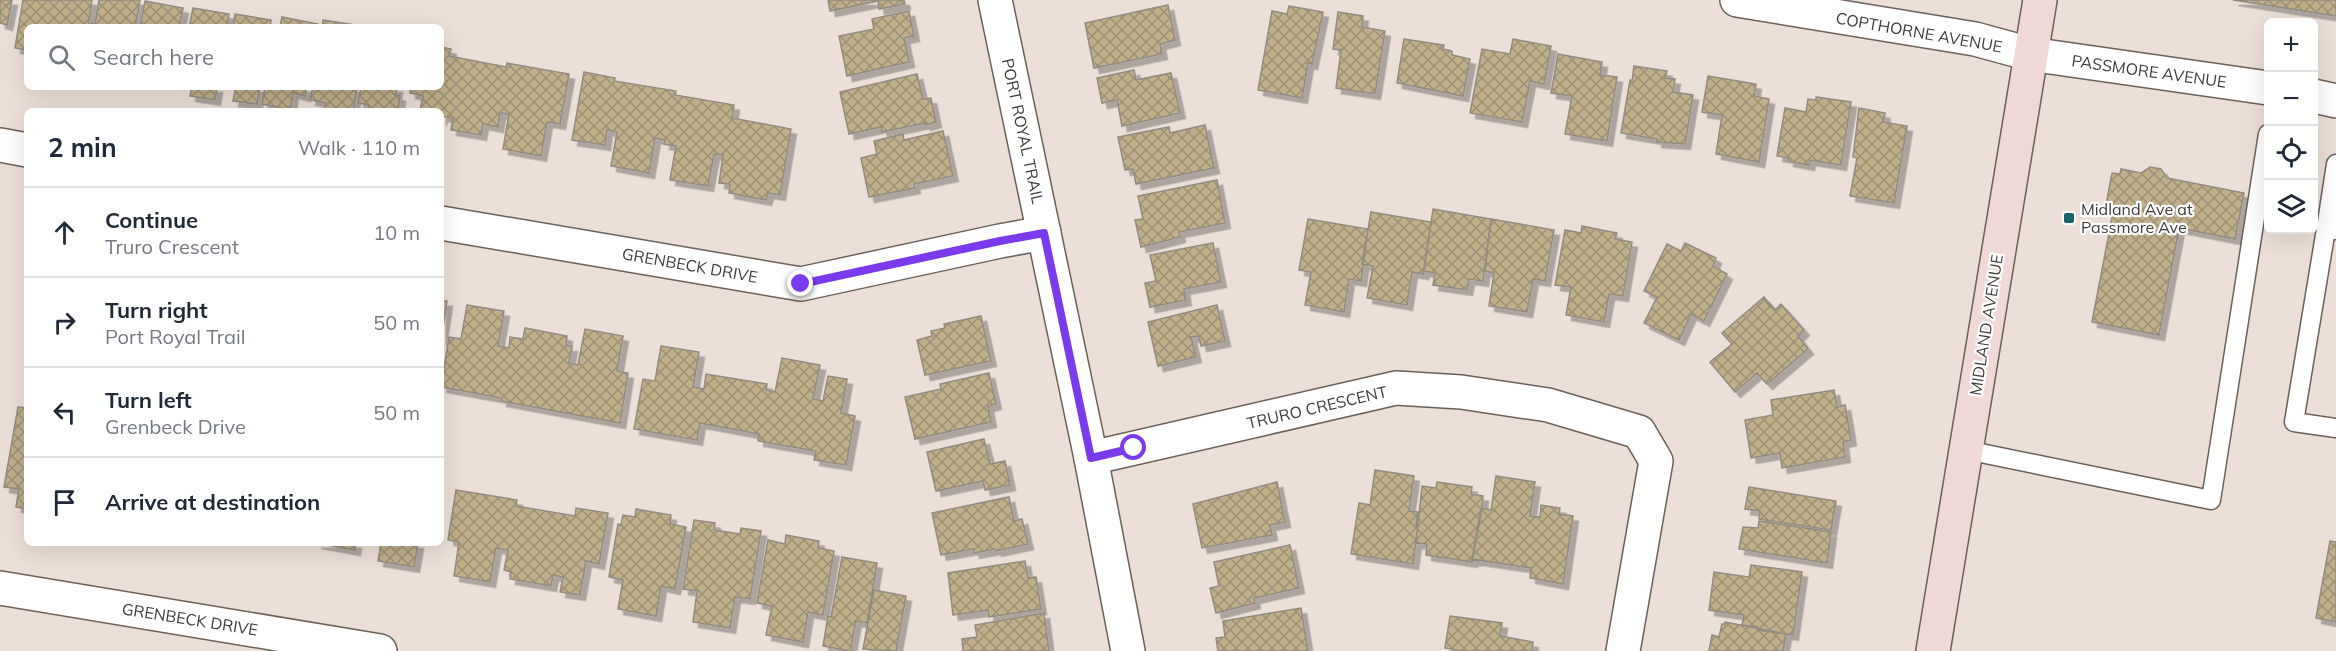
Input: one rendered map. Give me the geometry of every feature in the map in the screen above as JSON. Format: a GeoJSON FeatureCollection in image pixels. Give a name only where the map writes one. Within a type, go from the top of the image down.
{"type":"FeatureCollection","features":[{"type":"Feature","properties":{"kind":"main road","name":"MIDLAND AVENUE"},"geometry":{"type":"LineString","coordinates":[[1933,651],[2040,0]]}},
{"type":"Feature","properties":{"kind":"street","name":"PORT ROYAL TRAIL"},"geometry":{"type":"LineString","coordinates":[[995,0],[1091,458],[1128,651]]}},
{"type":"Feature","properties":{"kind":"street","name":"COPTHORNE AVENUE"},"geometry":{"type":"LineString","coordinates":[[1737,0],[1975,39],[2030,54]]}},
{"type":"Feature","properties":{"kind":"street","name":"PASSMORE AVENUE"},"geometry":{"type":"LineString","coordinates":[[2030,54],[2264,87]]}},
{"type":"Feature","properties":{"kind":"street"},"geometry":{"type":"LineString","coordinates":[[2318,97],[2336,100]]}},
{"type":"Feature","properties":{"kind":"street"},"geometry":{"type":"LineString","coordinates":[[0,145],[24,149]]}},
{"type":"Feature","properties":{"kind":"street","name":"GRENBECK DRIVE"},"geometry":{"type":"LineString","coordinates":[[444,224],[801,284],[1044,233]]}},
{"type":"Feature","properties":{"kind":"street","name":"TRURO CRESCENT"},"geometry":{"type":"LineString","coordinates":[[1091,458],[1396,388],[1461,392],[1548,405],[1639,432],[1656,461],[1623,651]]}},
{"type":"Feature","properties":{"kind":"street","name":"GRENBECK DRIVE"},"geometry":{"type":"LineString","coordinates":[[0,588],[380,651]]}},
{"type":"Feature","properties":{"kind":"lane"},"geometry":{"type":"LineString","coordinates":[[1966,450],[2211,500],[2264,160]]}},
{"type":"Feature","properties":{"kind":"lane"},"geometry":{"type":"LineString","coordinates":[[2336,164],[2331,229],[2294,422],[2336,428]]}},
{"type":"Feature","properties":{"kind":"building"},"geometry":{"type":"Polygon","coordinates":[[[0,0],[12,0],[7,25],[0,23],[0,0]]]}},
{"type":"Feature","properties":{"kind":"building"},"geometry":{"type":"Polygon","coordinates":[[[23,0],[92,0],[88,24],[24,24],[24,50],[15,48],[23,0]]]}},
{"type":"Feature","properties":{"kind":"building"},"geometry":{"type":"Polygon","coordinates":[[[99,0],[140,0],[136,24],[95,24],[99,0]]]}},
{"type":"Feature","properties":{"kind":"building"},"geometry":{"type":"Polygon","coordinates":[[[828,0],[904,0],[905,4],[879,9],[878,1],[830,11],[828,0]]]}},
{"type":"Feature","properties":{"kind":"building"},"geometry":{"type":"Polygon","coordinates":[[[2233,0],[2336,0],[2336,16],[2233,0]]]}},
{"type":"Feature","properties":{"kind":"building"},"geometry":{"type":"Polygon","coordinates":[[[145,1],[183,8],[180,24],[141,24],[145,1]]]}},
{"type":"Feature","properties":{"kind":"building"},"geometry":{"type":"Polygon","coordinates":[[[1168,5],[1175,40],[1160,44],[1162,54],[1094,68],[1085,23],[1168,5]]]}},
{"type":"Feature","properties":{"kind":"building"},"geometry":{"type":"Polygon","coordinates":[[[1289,6],[1323,12],[1312,64],[1308,63],[1302,98],[1258,90],[1272,11],[1287,14],[1289,6]]]}},
{"type":"Feature","properties":{"kind":"building"},"geometry":{"type":"Polygon","coordinates":[[[193,8],[229,14],[227,24],[190,24],[193,8]]]}},
{"type":"Feature","properties":{"kind":"building"},"geometry":{"type":"Polygon","coordinates":[[[909,11],[914,36],[904,38],[909,62],[847,76],[839,36],[874,29],[872,19],[909,11]]]}},
{"type":"Feature","properties":{"kind":"building"},"geometry":{"type":"Polygon","coordinates":[[[1338,12],[1363,16],[1362,27],[1385,31],[1375,94],[1336,88],[1341,50],[1333,49],[1338,12]]]}},
{"type":"Feature","properties":{"kind":"building"},"geometry":{"type":"Polygon","coordinates":[[[235,14],[271,20],[270,24],[233,24],[235,14]]]}},
{"type":"Feature","properties":{"kind":"building"},"geometry":{"type":"Polygon","coordinates":[[[282,17],[318,24],[281,24],[282,17]]]}},
{"type":"Feature","properties":{"kind":"building"},"geometry":{"type":"Polygon","coordinates":[[[323,20],[348,24],[322,24],[323,20]]]}},
{"type":"Feature","properties":{"kind":"building"},"geometry":{"type":"Polygon","coordinates":[[[1404,39],[1444,45],[1443,49],[1452,51],[1452,55],[1470,59],[1463,96],[1397,83],[1404,39]]]}},
{"type":"Feature","properties":{"kind":"building"},"geometry":{"type":"Polygon","coordinates":[[[1513,39],[1551,46],[1544,84],[1530,81],[1522,122],[1470,113],[1482,49],[1510,54],[1513,39]]]}},
{"type":"Feature","properties":{"kind":"building"},"geometry":{"type":"Polygon","coordinates":[[[444,48],[451,49],[449,56],[506,67],[507,63],[569,74],[560,124],[547,122],[541,156],[503,149],[509,114],[500,113],[498,127],[483,124],[481,135],[451,130],[453,118],[444,116],[444,108],[421,108],[423,96],[410,93],[410,90],[444,90],[444,48]]]}},
{"type":"Feature","properties":{"kind":"building"},"geometry":{"type":"Polygon","coordinates":[[[1558,54],[1602,62],[1600,75],[1617,77],[1607,141],[1565,134],[1572,96],[1551,93],[1558,54]]]}},
{"type":"Feature","properties":{"kind":"building"},"geometry":{"type":"Polygon","coordinates":[[[1634,66],[1667,71],[1665,78],[1675,79],[1673,92],[1693,95],[1685,144],[1656,142],[1657,139],[1621,133],[1634,66]]]}},
{"type":"Feature","properties":{"kind":"building"},"geometry":{"type":"Polygon","coordinates":[[[1134,70],[1136,80],[1171,73],[1180,113],[1122,126],[1117,100],[1102,103],[1097,78],[1134,70]]]}},
{"type":"Feature","properties":{"kind":"building"},"geometry":{"type":"Polygon","coordinates":[[[584,72],[615,78],[614,81],[676,91],[675,95],[734,105],[732,118],[791,129],[780,195],[768,193],[766,200],[729,193],[730,184],[719,183],[723,155],[714,154],[708,186],[670,180],[676,146],[664,144],[665,140],[655,138],[649,173],[611,166],[617,132],[607,130],[605,145],[572,140],[584,72]]]}},
{"type":"Feature","properties":{"kind":"building"},"geometry":{"type":"Polygon","coordinates":[[[917,74],[923,99],[931,98],[936,122],[882,132],[881,127],[849,134],[840,92],[917,74]]]}},
{"type":"Feature","properties":{"kind":"building"},"geometry":{"type":"Polygon","coordinates":[[[1708,76],[1756,84],[1754,96],[1769,99],[1759,162],[1716,154],[1722,115],[1702,112],[1708,76]]]}},
{"type":"Feature","properties":{"kind":"building"},"geometry":{"type":"Polygon","coordinates":[[[191,90],[217,90],[215,100],[190,96],[191,90]]]}},
{"type":"Feature","properties":{"kind":"building"},"geometry":{"type":"Polygon","coordinates":[[[235,90],[259,90],[257,104],[233,101],[235,90]]]}},
{"type":"Feature","properties":{"kind":"building"},"geometry":{"type":"Polygon","coordinates":[[[264,90],[306,90],[305,96],[293,93],[290,108],[262,104],[264,90]]]}},
{"type":"Feature","properties":{"kind":"building"},"geometry":{"type":"Polygon","coordinates":[[[312,90],[356,90],[354,108],[325,108],[326,103],[310,100],[312,90]]]}},
{"type":"Feature","properties":{"kind":"building"},"geometry":{"type":"Polygon","coordinates":[[[360,90],[397,90],[396,95],[400,96],[398,108],[368,108],[369,105],[358,103],[360,90]]]}},
{"type":"Feature","properties":{"kind":"building"},"geometry":{"type":"Polygon","coordinates":[[[1816,97],[1851,102],[1841,165],[1810,160],[1809,165],[1788,161],[1789,158],[1777,156],[1785,108],[1806,112],[1808,99],[1816,100],[1816,97]]]}},
{"type":"Feature","properties":{"kind":"building"},"geometry":{"type":"Polygon","coordinates":[[[1859,108],[1885,113],[1883,122],[1907,126],[1894,203],[1850,196],[1857,158],[1853,157],[1859,108]]]}},
{"type":"Feature","properties":{"kind":"building"},"geometry":{"type":"Polygon","coordinates":[[[1205,125],[1214,168],[1136,184],[1133,169],[1125,170],[1118,137],[1169,127],[1170,133],[1205,125]]]}},
{"type":"Feature","properties":{"kind":"building"},"geometry":{"type":"Polygon","coordinates":[[[943,131],[953,176],[914,184],[915,188],[869,197],[861,158],[877,154],[874,141],[903,134],[904,140],[943,131]]]}},
{"type":"Feature","properties":{"kind":"building"},"geometry":{"type":"Polygon","coordinates":[[[2150,167],[2161,169],[2167,178],[2244,193],[2235,239],[2179,228],[2159,335],[2092,322],[2114,207],[2106,205],[2112,173],[2120,174],[2121,169],[2141,173],[2150,167]]]}},
{"type":"Feature","properties":{"kind":"building"},"geometry":{"type":"Polygon","coordinates":[[[1217,180],[1225,223],[1179,232],[1180,237],[1141,247],[1135,220],[1143,219],[1138,196],[1217,180]]]}},
{"type":"Feature","properties":{"kind":"building"},"geometry":{"type":"Polygon","coordinates":[[[1433,209],[1491,219],[1483,281],[1469,279],[1467,290],[1433,285],[1435,273],[1424,271],[1433,209]]]}},
{"type":"Feature","properties":{"kind":"building"},"geometry":{"type":"Polygon","coordinates":[[[1371,212],[1431,222],[1423,274],[1412,272],[1407,305],[1367,298],[1373,266],[1362,264],[1371,212]]]}},
{"type":"Feature","properties":{"kind":"building"},"geometry":{"type":"Polygon","coordinates":[[[1308,219],[1368,229],[1361,281],[1349,279],[1344,312],[1305,305],[1311,272],[1299,270],[1308,219]]]}},
{"type":"Feature","properties":{"kind":"building"},"geometry":{"type":"Polygon","coordinates":[[[1491,219],[1554,230],[1545,281],[1533,279],[1527,312],[1489,306],[1494,273],[1485,271],[1491,219]]]}},
{"type":"Feature","properties":{"kind":"building"},"geometry":{"type":"Polygon","coordinates":[[[1582,226],[1617,233],[1615,239],[1632,242],[1623,296],[1609,294],[1604,322],[1566,315],[1571,287],[1555,285],[1565,230],[1581,233],[1582,226]]]}},
{"type":"Feature","properties":{"kind":"building"},"geometry":{"type":"Polygon","coordinates":[[[1213,243],[1221,282],[1184,289],[1186,300],[1150,307],[1145,283],[1156,281],[1150,255],[1213,243]]]}},
{"type":"Feature","properties":{"kind":"building"},"geometry":{"type":"Polygon","coordinates":[[[1685,243],[1716,258],[1713,266],[1727,274],[1704,321],[1691,314],[1679,340],[1644,323],[1657,297],[1644,291],[1667,244],[1681,251],[1685,243]]]}},
{"type":"Feature","properties":{"kind":"building"},"geometry":{"type":"Polygon","coordinates":[[[1764,297],[1775,310],[1781,304],[1804,330],[1798,336],[1808,349],[1767,384],[1757,373],[1735,392],[1710,362],[1732,344],[1722,333],[1764,297]]]}},
{"type":"Feature","properties":{"kind":"building"},"geometry":{"type":"Polygon","coordinates":[[[444,301],[447,301],[444,321],[444,301]]]}},
{"type":"Feature","properties":{"kind":"building"},"geometry":{"type":"Polygon","coordinates":[[[467,305],[504,311],[498,346],[509,348],[510,337],[523,339],[525,328],[567,336],[566,346],[572,346],[569,363],[578,365],[585,329],[623,336],[617,371],[628,373],[620,423],[501,401],[502,398],[444,388],[444,368],[449,337],[461,339],[467,305]]]}},
{"type":"Feature","properties":{"kind":"building"},"geometry":{"type":"Polygon","coordinates":[[[1217,305],[1225,341],[1201,346],[1199,336],[1191,337],[1196,357],[1158,366],[1148,322],[1217,305]]]}},
{"type":"Feature","properties":{"kind":"building"},"geometry":{"type":"Polygon","coordinates":[[[981,316],[991,361],[925,375],[917,340],[932,336],[931,331],[945,328],[944,324],[981,316]]]}},
{"type":"Feature","properties":{"kind":"building"},"geometry":{"type":"Polygon","coordinates":[[[661,346],[699,352],[693,387],[704,389],[706,374],[767,384],[766,390],[775,392],[782,358],[820,365],[813,399],[823,401],[828,376],[847,379],[841,413],[855,416],[846,465],[814,460],[816,451],[758,441],[759,434],[700,423],[697,440],[634,429],[643,379],[655,381],[661,346]]]}},
{"type":"Feature","properties":{"kind":"building"},"geometry":{"type":"Polygon","coordinates":[[[989,373],[996,404],[988,406],[991,422],[915,439],[905,397],[941,389],[940,384],[989,373]]]}},
{"type":"Feature","properties":{"kind":"building"},"geometry":{"type":"Polygon","coordinates":[[[1834,390],[1837,407],[1845,405],[1851,440],[1843,442],[1845,457],[1782,468],[1780,453],[1751,458],[1745,420],[1773,415],[1771,400],[1834,390]]]}},
{"type":"Feature","properties":{"kind":"building"},"geometry":{"type":"Polygon","coordinates":[[[18,407],[24,408],[24,508],[16,507],[19,489],[4,487],[18,407]]]}},
{"type":"Feature","properties":{"kind":"building"},"geometry":{"type":"Polygon","coordinates":[[[984,439],[990,464],[1005,461],[1010,485],[985,490],[983,481],[936,491],[927,452],[984,439]]]}},
{"type":"Feature","properties":{"kind":"building"},"geometry":{"type":"Polygon","coordinates":[[[1375,470],[1414,476],[1409,511],[1418,512],[1413,564],[1351,554],[1359,503],[1370,505],[1375,470]]]}},
{"type":"Feature","properties":{"kind":"building"},"geometry":{"type":"Polygon","coordinates":[[[1496,476],[1535,482],[1530,516],[1540,517],[1541,505],[1560,508],[1559,514],[1573,516],[1563,584],[1530,578],[1531,568],[1472,559],[1481,508],[1491,510],[1496,476]]]}},
{"type":"Feature","properties":{"kind":"building"},"geometry":{"type":"Polygon","coordinates":[[[1277,482],[1285,522],[1270,525],[1272,535],[1202,548],[1193,504],[1277,482]]]}},
{"type":"Feature","properties":{"kind":"building"},"geometry":{"type":"Polygon","coordinates":[[[1437,482],[1472,487],[1471,494],[1483,496],[1472,562],[1426,555],[1427,544],[1416,543],[1422,486],[1436,488],[1437,482]]]}},
{"type":"Feature","properties":{"kind":"building"},"geometry":{"type":"Polygon","coordinates":[[[1749,487],[1836,501],[1831,530],[1759,519],[1760,511],[1745,509],[1749,487]]]}},
{"type":"Feature","properties":{"kind":"building"},"geometry":{"type":"Polygon","coordinates":[[[456,490],[517,500],[516,506],[575,516],[576,508],[608,513],[599,564],[586,561],[580,595],[560,592],[563,577],[553,575],[551,586],[510,579],[511,572],[504,570],[508,550],[496,548],[490,582],[454,576],[459,542],[448,540],[456,490]]]}},
{"type":"Feature","properties":{"kind":"building"},"geometry":{"type":"Polygon","coordinates":[[[1009,497],[1014,521],[1022,519],[1028,544],[996,551],[995,549],[974,553],[973,549],[941,555],[932,513],[1009,497]]]}},
{"type":"Feature","properties":{"kind":"building"},"geometry":{"type":"Polygon","coordinates":[[[636,509],[671,515],[670,524],[686,527],[675,589],[661,586],[656,616],[618,609],[623,580],[609,577],[618,524],[621,525],[623,515],[635,517],[636,509]]]}},
{"type":"Feature","properties":{"kind":"building"},"geometry":{"type":"Polygon","coordinates":[[[694,520],[715,523],[714,530],[740,534],[741,528],[761,531],[750,599],[735,597],[730,628],[693,622],[697,591],[683,589],[694,520]]]}},
{"type":"Feature","properties":{"kind":"building"},"geometry":{"type":"Polygon","coordinates":[[[1759,521],[1831,532],[1827,563],[1739,549],[1743,527],[1758,528],[1759,521]]]}},
{"type":"Feature","properties":{"kind":"building"},"geometry":{"type":"Polygon","coordinates":[[[786,535],[819,541],[818,548],[834,551],[823,615],[808,612],[803,642],[766,635],[772,606],[757,603],[768,540],[785,544],[786,535]]]}},
{"type":"Feature","properties":{"kind":"building"},"geometry":{"type":"Polygon","coordinates":[[[2330,541],[2336,542],[2336,622],[2316,618],[2330,541]]]}},
{"type":"Feature","properties":{"kind":"building"},"geometry":{"type":"Polygon","coordinates":[[[1290,545],[1299,588],[1254,598],[1255,603],[1216,613],[1210,588],[1219,586],[1214,562],[1290,545]]]}},
{"type":"Feature","properties":{"kind":"building"},"geometry":{"type":"Polygon","coordinates":[[[333,546],[356,546],[355,550],[333,546]]]}},
{"type":"Feature","properties":{"kind":"building"},"geometry":{"type":"Polygon","coordinates":[[[380,546],[418,546],[414,567],[378,561],[380,546]]]}},
{"type":"Feature","properties":{"kind":"building"},"geometry":{"type":"Polygon","coordinates":[[[842,557],[877,563],[867,623],[856,621],[850,651],[823,646],[842,557]]]}},
{"type":"Feature","properties":{"kind":"building"},"geometry":{"type":"Polygon","coordinates":[[[1025,561],[1028,578],[1036,577],[1041,609],[989,617],[988,610],[953,615],[948,573],[1025,561]]]}},
{"type":"Feature","properties":{"kind":"building"},"geometry":{"type":"Polygon","coordinates":[[[1751,565],[1802,572],[1793,635],[1758,630],[1758,627],[1742,625],[1744,615],[1709,610],[1714,572],[1749,577],[1751,565]]]}},
{"type":"Feature","properties":{"kind":"building"},"geometry":{"type":"Polygon","coordinates":[[[874,590],[906,596],[896,651],[863,649],[874,590]]]}},
{"type":"Feature","properties":{"kind":"building"},"geometry":{"type":"Polygon","coordinates":[[[1301,608],[1308,651],[1218,651],[1216,638],[1225,637],[1223,621],[1301,608]]]}},
{"type":"Feature","properties":{"kind":"building"},"geometry":{"type":"Polygon","coordinates":[[[1044,613],[1049,651],[963,651],[962,639],[977,637],[975,625],[1044,613]]]}},
{"type":"Feature","properties":{"kind":"building"},"geometry":{"type":"Polygon","coordinates":[[[1450,616],[1502,623],[1500,636],[1533,642],[1532,651],[1462,651],[1445,648],[1450,616]]]}},
{"type":"Feature","properties":{"kind":"building"},"geometry":{"type":"Polygon","coordinates":[[[1725,622],[1786,634],[1783,651],[1709,651],[1712,635],[1719,637],[1722,624],[1725,622]]]}},
{"type":"Feature","properties":{"kind":"place","name":"Midland Ave at Passmore Ave"},"geometry":{"type":"Point","coordinates":[2069,218]}},
{"type":"Feature","properties":{"kind":"route"},"geometry":{"type":"LineString","coordinates":[[801,284],[1044,233],[1091,458],[1134,448]]}}]}
